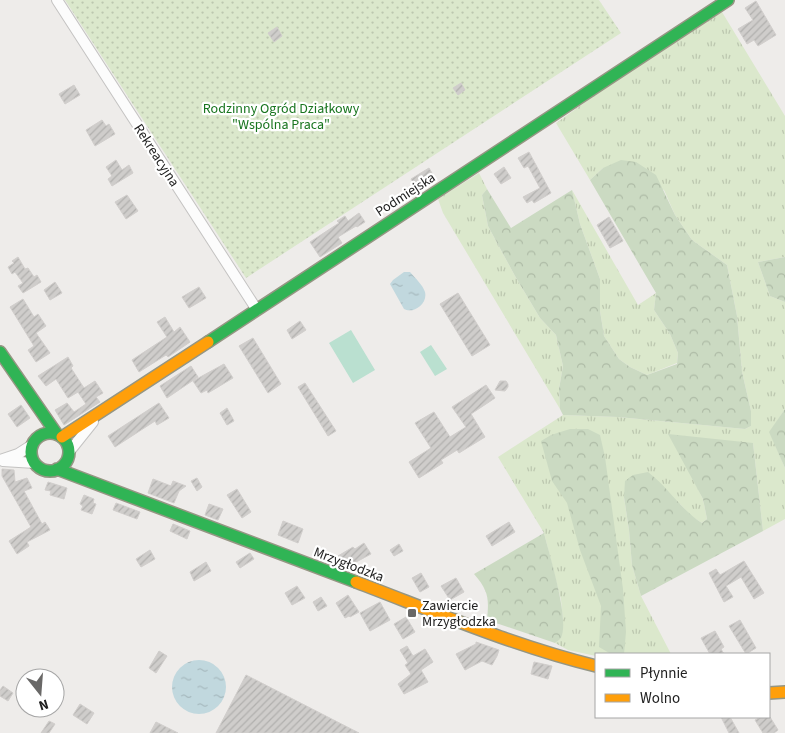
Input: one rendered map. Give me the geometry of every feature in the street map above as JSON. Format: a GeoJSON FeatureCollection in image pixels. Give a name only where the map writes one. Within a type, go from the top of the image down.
{"type":"FeatureCollection","features":[{"type":"Feature","properties":{"kind":"street","name":"Rekreacyjna"},"geometry":{"type":"LineString","coordinates":[[57,0],[256,310]]}},
{"type":"Feature","properties":{"kind":"street","name":"Podmiejska"},"geometry":{"type":"LineString","coordinates":[[59,435],[100,414],[728,0]]}},
{"type":"Feature","properties":{"kind":"street"},"geometry":{"type":"LineString","coordinates":[[0,352],[35,404],[68,446],[69,455],[64,464],[57,469],[46,470],[35,464],[0,460]]}},
{"type":"Feature","properties":{"kind":"street"},"geometry":{"type":"LineString","coordinates":[[35,404],[41,435]]}},
{"type":"Feature","properties":{"kind":"street","name":"Podmiejska"},"geometry":{"type":"LineString","coordinates":[[69,455],[100,414]]}},
{"type":"Feature","properties":{"kind":"street"},"geometry":{"type":"LineString","coordinates":[[0,460],[18,454],[45,433],[59,435]]}},
{"type":"Feature","properties":{"kind":"street"},"geometry":{"type":"LineString","coordinates":[[32,445],[32,458],[35,464]]}},
{"type":"Feature","properties":{"kind":"street","name":"Mrzygłodzka"},"geometry":{"type":"LineString","coordinates":[[69,455],[94,483]]}},
{"type":"Feature","properties":{"kind":"street","name":"Mrzygłodzka"},"geometry":{"type":"LineString","coordinates":[[57,469],[498,636],[560,657],[595,666]]}},
{"type":"Feature","properties":{"kind":"street"},"geometry":{"type":"LineString","coordinates":[[770,693],[785,692]]}},
{"type":"Feature","properties":{"kind":"green space","name":"Rodzinny Ogród Działkowy \"Wspólna Praca\""},"geometry":{"type":"Polygon","coordinates":[[[65,0],[599,0],[621,33],[246,278],[65,0]]]}},
{"type":"Feature","properties":{"kind":"green space"},"geometry":{"type":"Polygon","coordinates":[[[722,12],[785,116],[785,257],[758,262],[770,296],[785,302],[785,409],[770,432],[785,468],[785,519],[763,531],[753,443],[692,477],[703,499],[707,519],[702,523],[691,516],[680,504],[624,497],[632,565],[641,596],[670,653],[595,653],[595,656],[568,650],[555,643],[561,638],[563,622],[561,600],[544,533],[498,457],[563,415],[618,417],[745,429],[751,426],[751,411],[742,372],[737,316],[727,265],[692,240],[675,215],[664,190],[603,168],[590,180],[556,123],[611,84],[722,12]]]}},
{"type":"Feature","properties":{"kind":"green space"},"geometry":{"type":"Polygon","coordinates":[[[621,160],[636,162],[656,175],[675,215],[692,240],[727,265],[737,316],[742,372],[751,411],[751,426],[745,429],[618,417],[563,415],[560,409],[559,389],[563,366],[556,335],[540,318],[488,226],[482,195],[487,189],[511,228],[572,190],[580,224],[600,279],[600,311],[604,336],[619,359],[647,375],[677,364],[678,353],[670,334],[654,310],[656,293],[590,180],[603,168],[621,160]]]}},
{"type":"Feature","properties":{"kind":"green space"},"geometry":{"type":"Polygon","coordinates":[[[479,173],[487,189],[482,195],[488,226],[540,318],[556,335],[563,366],[559,389],[560,409],[443,213],[438,199],[479,173]]]}},
{"type":"Feature","properties":{"kind":"green space"},"geometry":{"type":"Polygon","coordinates":[[[572,190],[638,305],[656,293],[654,310],[670,334],[678,353],[677,363],[647,375],[619,359],[604,336],[600,311],[600,279],[580,224],[572,190]]]}},
{"type":"Feature","properties":{"kind":"green space"},"geometry":{"type":"Polygon","coordinates":[[[785,257],[785,302],[770,296],[758,262],[785,257]]]}},
{"type":"Feature","properties":{"kind":"green space"},"geometry":{"type":"Polygon","coordinates":[[[351,330],[375,370],[353,383],[329,343],[351,330]]]}},
{"type":"Feature","properties":{"kind":"green space"},"geometry":{"type":"Polygon","coordinates":[[[431,345],[447,369],[435,376],[420,352],[431,345]]]}},
{"type":"Feature","properties":{"kind":"green space"},"geometry":{"type":"Polygon","coordinates":[[[785,409],[785,468],[769,432],[785,409]]]}},
{"type":"Feature","properties":{"kind":"green space"},"geometry":{"type":"Polygon","coordinates":[[[570,429],[588,429],[600,435],[605,457],[623,589],[626,632],[624,653],[609,653],[599,647],[601,606],[580,550],[567,503],[552,481],[541,441],[551,435],[570,429]]]}},
{"type":"Feature","properties":{"kind":"green space"},"geometry":{"type":"Polygon","coordinates":[[[668,434],[753,443],[763,531],[641,596],[632,565],[624,497],[625,481],[633,475],[648,472],[695,518],[702,523],[707,519],[703,499],[668,434]]]}},
{"type":"Feature","properties":{"kind":"green space"},"geometry":{"type":"Polygon","coordinates":[[[544,533],[558,586],[563,617],[561,638],[555,643],[487,620],[487,596],[483,585],[474,574],[544,533]]]}},
{"type":"Feature","properties":{"kind":"water"},"geometry":{"type":"Polygon","coordinates":[[[404,272],[410,272],[421,284],[425,292],[422,304],[412,310],[404,309],[390,284],[404,272]]]}},
{"type":"Feature","properties":{"kind":"water"},"geometry":{"type":"Polygon","coordinates":[[[199,660],[209,662],[218,668],[224,677],[226,687],[224,697],[218,706],[209,712],[199,714],[189,712],[180,706],[174,697],[172,687],[174,677],[180,668],[189,662],[199,660]]]}},
{"type":"Feature","properties":{"kind":"building"},"geometry":{"type":"Polygon","coordinates":[[[756,1],[776,35],[758,46],[754,40],[747,44],[738,29],[753,20],[745,8],[756,1]]]}},
{"type":"Feature","properties":{"kind":"building"},"geometry":{"type":"Polygon","coordinates":[[[277,27],[282,36],[274,42],[268,33],[277,27]]]}},
{"type":"Feature","properties":{"kind":"building"},"geometry":{"type":"Polygon","coordinates":[[[461,83],[465,90],[458,95],[453,88],[461,83]]]}},
{"type":"Feature","properties":{"kind":"building"},"geometry":{"type":"Polygon","coordinates":[[[74,85],[80,95],[65,104],[59,94],[74,85]]]}},
{"type":"Feature","properties":{"kind":"building"},"geometry":{"type":"Polygon","coordinates":[[[102,120],[106,126],[109,124],[115,134],[95,146],[86,130],[102,120]]]}},
{"type":"Feature","properties":{"kind":"building"},"geometry":{"type":"Polygon","coordinates":[[[529,152],[551,193],[534,203],[532,200],[527,203],[523,197],[540,188],[528,166],[524,168],[518,158],[529,152]]]}},
{"type":"Feature","properties":{"kind":"building"},"geometry":{"type":"Polygon","coordinates":[[[116,160],[122,170],[129,165],[133,173],[112,186],[108,179],[112,176],[106,167],[116,160]]]}},
{"type":"Feature","properties":{"kind":"building"},"geometry":{"type":"Polygon","coordinates":[[[504,167],[511,178],[501,184],[494,174],[504,167]]]}},
{"type":"Feature","properties":{"kind":"building"},"geometry":{"type":"Polygon","coordinates":[[[429,168],[436,180],[419,192],[411,179],[429,168]]]}},
{"type":"Feature","properties":{"kind":"building"},"geometry":{"type":"Polygon","coordinates":[[[127,195],[138,211],[126,219],[115,202],[127,195]]]}},
{"type":"Feature","properties":{"kind":"building"},"geometry":{"type":"Polygon","coordinates":[[[359,213],[365,222],[338,237],[342,243],[320,257],[310,242],[339,223],[337,221],[345,216],[348,221],[359,213]]]}},
{"type":"Feature","properties":{"kind":"building"},"geometry":{"type":"Polygon","coordinates":[[[609,217],[623,241],[610,248],[597,225],[609,217]]]}},
{"type":"Feature","properties":{"kind":"building"},"geometry":{"type":"Polygon","coordinates":[[[18,257],[25,269],[28,268],[34,277],[37,275],[41,282],[23,293],[18,286],[23,283],[15,272],[12,274],[8,267],[18,257]]]}},
{"type":"Feature","properties":{"kind":"building"},"geometry":{"type":"Polygon","coordinates":[[[55,282],[62,293],[50,300],[44,290],[55,282]]]}},
{"type":"Feature","properties":{"kind":"building"},"geometry":{"type":"Polygon","coordinates":[[[199,287],[206,298],[189,308],[182,297],[199,287]]]}},
{"type":"Feature","properties":{"kind":"building"},"geometry":{"type":"Polygon","coordinates":[[[458,293],[490,345],[472,356],[440,304],[458,293]]]}},
{"type":"Feature","properties":{"kind":"building"},"geometry":{"type":"Polygon","coordinates":[[[23,299],[34,317],[38,314],[46,326],[36,333],[50,353],[36,362],[28,350],[34,346],[10,307],[23,299]]]}},
{"type":"Feature","properties":{"kind":"building"},"geometry":{"type":"Polygon","coordinates":[[[165,317],[174,332],[180,327],[190,342],[168,357],[166,355],[139,372],[132,360],[167,337],[157,322],[165,317]]]}},
{"type":"Feature","properties":{"kind":"building"},"geometry":{"type":"Polygon","coordinates":[[[300,321],[306,330],[292,339],[287,330],[300,321]]]}},
{"type":"Feature","properties":{"kind":"building"},"geometry":{"type":"Polygon","coordinates":[[[253,338],[281,384],[268,393],[239,346],[253,338]]]}},
{"type":"Feature","properties":{"kind":"building"},"geometry":{"type":"Polygon","coordinates":[[[68,357],[73,366],[71,368],[84,388],[95,381],[103,393],[96,397],[100,402],[64,425],[55,410],[67,403],[74,412],[86,404],[78,392],[68,398],[56,379],[46,386],[38,376],[68,357]]]}},
{"type":"Feature","properties":{"kind":"building"},"geometry":{"type":"Polygon","coordinates":[[[224,364],[233,378],[208,393],[207,390],[201,393],[193,381],[224,364]]]}},
{"type":"Feature","properties":{"kind":"building"},"geometry":{"type":"Polygon","coordinates":[[[191,366],[198,377],[167,398],[160,386],[191,366]]]}},
{"type":"Feature","properties":{"kind":"building"},"geometry":{"type":"Polygon","coordinates":[[[500,381],[506,381],[508,384],[505,391],[495,390],[500,381]]]}},
{"type":"Feature","properties":{"kind":"building"},"geometry":{"type":"Polygon","coordinates":[[[305,383],[336,431],[328,436],[298,387],[305,383]]]}},
{"type":"Feature","properties":{"kind":"building"},"geometry":{"type":"Polygon","coordinates":[[[486,385],[495,398],[471,414],[485,437],[459,453],[457,450],[441,460],[443,463],[419,478],[409,462],[431,448],[415,423],[434,412],[450,437],[466,427],[452,407],[486,385]]]}},
{"type":"Feature","properties":{"kind":"building"},"geometry":{"type":"Polygon","coordinates":[[[159,403],[169,418],[157,425],[155,421],[115,447],[108,436],[159,403]]]}},
{"type":"Feature","properties":{"kind":"building"},"geometry":{"type":"Polygon","coordinates":[[[21,405],[30,418],[17,427],[8,414],[21,405]]]}},
{"type":"Feature","properties":{"kind":"building"},"geometry":{"type":"Polygon","coordinates":[[[227,408],[234,421],[227,425],[220,413],[227,408]]]}},
{"type":"Feature","properties":{"kind":"building"},"geometry":{"type":"Polygon","coordinates":[[[2,469],[14,470],[15,482],[27,478],[32,488],[24,491],[42,524],[45,522],[50,530],[27,542],[29,546],[17,554],[9,541],[31,527],[2,476],[2,469]]]}},
{"type":"Feature","properties":{"kind":"building"},"geometry":{"type":"Polygon","coordinates":[[[197,478],[202,487],[197,491],[191,481],[197,478]]]}},
{"type":"Feature","properties":{"kind":"building"},"geometry":{"type":"Polygon","coordinates":[[[153,479],[171,486],[173,481],[186,486],[179,491],[174,503],[148,493],[153,479]]]}},
{"type":"Feature","properties":{"kind":"building"},"geometry":{"type":"Polygon","coordinates":[[[48,482],[67,488],[64,499],[50,495],[51,491],[45,490],[48,482]]]}},
{"type":"Feature","properties":{"kind":"building"},"geometry":{"type":"Polygon","coordinates":[[[237,489],[251,512],[242,518],[227,495],[237,489]]]}},
{"type":"Feature","properties":{"kind":"building"},"geometry":{"type":"Polygon","coordinates":[[[84,495],[94,499],[93,503],[96,504],[92,514],[81,510],[83,506],[80,504],[84,495]]]}},
{"type":"Feature","properties":{"kind":"building"},"geometry":{"type":"Polygon","coordinates":[[[116,503],[140,512],[137,519],[113,510],[116,503]]]}},
{"type":"Feature","properties":{"kind":"building"},"geometry":{"type":"Polygon","coordinates":[[[209,504],[223,509],[218,520],[205,515],[209,504]]]}},
{"type":"Feature","properties":{"kind":"building"},"geometry":{"type":"Polygon","coordinates":[[[283,521],[303,529],[298,543],[278,535],[283,521]]]}},
{"type":"Feature","properties":{"kind":"building"},"geometry":{"type":"Polygon","coordinates":[[[509,522],[515,532],[492,546],[486,536],[509,522]]]}},
{"type":"Feature","properties":{"kind":"building"},"geometry":{"type":"Polygon","coordinates":[[[173,524],[190,531],[187,539],[170,531],[173,524]]]}},
{"type":"Feature","properties":{"kind":"building"},"geometry":{"type":"Polygon","coordinates":[[[364,543],[371,554],[345,568],[338,556],[364,543]]]}},
{"type":"Feature","properties":{"kind":"building"},"geometry":{"type":"Polygon","coordinates":[[[399,544],[403,551],[394,556],[390,550],[399,544]]]}},
{"type":"Feature","properties":{"kind":"building"},"geometry":{"type":"Polygon","coordinates":[[[150,550],[155,559],[141,567],[136,559],[150,550]]]}},
{"type":"Feature","properties":{"kind":"building"},"geometry":{"type":"Polygon","coordinates":[[[250,553],[254,559],[240,568],[236,562],[250,553]]]}},
{"type":"Feature","properties":{"kind":"building"},"geometry":{"type":"Polygon","coordinates":[[[744,561],[764,593],[754,599],[741,577],[726,586],[733,597],[724,602],[709,573],[716,569],[720,575],[744,561]]]}},
{"type":"Feature","properties":{"kind":"building"},"geometry":{"type":"Polygon","coordinates":[[[206,562],[211,571],[194,581],[190,572],[206,562]]]}},
{"type":"Feature","properties":{"kind":"building"},"geometry":{"type":"Polygon","coordinates":[[[421,573],[429,587],[420,592],[412,578],[421,573]]]}},
{"type":"Feature","properties":{"kind":"building"},"geometry":{"type":"Polygon","coordinates":[[[456,578],[464,592],[450,600],[441,586],[456,578]]]}},
{"type":"Feature","properties":{"kind":"building"},"geometry":{"type":"Polygon","coordinates":[[[297,586],[305,598],[292,605],[285,593],[297,586]]]}},
{"type":"Feature","properties":{"kind":"building"},"geometry":{"type":"Polygon","coordinates":[[[348,595],[359,612],[345,618],[336,603],[348,595]]]}},
{"type":"Feature","properties":{"kind":"building"},"geometry":{"type":"Polygon","coordinates":[[[321,597],[327,606],[318,611],[313,602],[321,597]]]}},
{"type":"Feature","properties":{"kind":"building"},"geometry":{"type":"Polygon","coordinates":[[[380,602],[390,620],[370,631],[360,613],[380,602]]]}},
{"type":"Feature","properties":{"kind":"building"},"geometry":{"type":"Polygon","coordinates":[[[406,617],[415,632],[403,639],[394,624],[406,617]]]}},
{"type":"Feature","properties":{"kind":"building"},"geometry":{"type":"Polygon","coordinates":[[[740,620],[756,648],[745,653],[729,626],[740,620]]]}},
{"type":"Feature","properties":{"kind":"building"},"geometry":{"type":"Polygon","coordinates":[[[715,631],[724,647],[721,649],[723,653],[709,653],[701,638],[715,631]]]}},
{"type":"Feature","properties":{"kind":"building"},"geometry":{"type":"Polygon","coordinates":[[[476,642],[499,650],[497,656],[492,665],[482,661],[465,670],[456,654],[476,644],[476,642]]]}},
{"type":"Feature","properties":{"kind":"building"},"geometry":{"type":"Polygon","coordinates":[[[407,646],[413,656],[425,649],[433,662],[421,670],[428,682],[404,694],[398,684],[411,674],[405,665],[408,663],[400,650],[407,646]]]}},
{"type":"Feature","properties":{"kind":"building"},"geometry":{"type":"Polygon","coordinates":[[[159,651],[167,656],[156,673],[149,668],[159,651]]]}},
{"type":"Feature","properties":{"kind":"building"},"geometry":{"type":"Polygon","coordinates":[[[534,662],[552,666],[548,679],[531,674],[534,662]]]}},
{"type":"Feature","properties":{"kind":"building"},"geometry":{"type":"Polygon","coordinates":[[[246,675],[359,733],[216,733],[246,675]]]}},
{"type":"Feature","properties":{"kind":"building"},"geometry":{"type":"Polygon","coordinates":[[[3,686],[13,693],[8,701],[0,696],[0,690],[3,686]]]}},
{"type":"Feature","properties":{"kind":"building"},"geometry":{"type":"Polygon","coordinates":[[[80,704],[94,713],[87,724],[73,715],[80,704]]]}},
{"type":"Feature","properties":{"kind":"building"},"geometry":{"type":"Polygon","coordinates":[[[770,717],[778,730],[774,733],[763,733],[755,720],[770,717]]]}},
{"type":"Feature","properties":{"kind":"building"},"geometry":{"type":"Polygon","coordinates":[[[722,718],[731,718],[739,733],[729,733],[722,718]]]}},
{"type":"Feature","properties":{"kind":"building"},"geometry":{"type":"Polygon","coordinates":[[[49,721],[55,724],[49,733],[41,733],[49,721]]]}},
{"type":"Feature","properties":{"kind":"building"},"geometry":{"type":"Polygon","coordinates":[[[156,722],[178,733],[150,733],[156,722]]]}},
{"type":"Feature","properties":{"kind":"traffic: fast"},"geometry":{"type":"LineString","coordinates":[[208,342],[728,0]]}},
{"type":"Feature","properties":{"kind":"traffic: fast"},"geometry":{"type":"LineString","coordinates":[[0,352],[56,433]]}},
{"type":"Feature","properties":{"kind":"traffic: fast"},"geometry":{"type":"LineString","coordinates":[[50,433],[57,434],[63,439],[68,445],[69,452],[68,459],[63,465],[57,470],[50,471],[43,470],[37,465],[32,459],[31,452],[32,445],[37,439],[43,434],[50,433]]}},
{"type":"Feature","properties":{"kind":"traffic: fast"},"geometry":{"type":"LineString","coordinates":[[57,469],[356,582]]}},
{"type":"Feature","properties":{"kind":"traffic: slow"},"geometry":{"type":"LineString","coordinates":[[62,437],[208,342]]}},
{"type":"Feature","properties":{"kind":"traffic: slow"},"geometry":{"type":"LineString","coordinates":[[356,582],[505,639],[595,666]]}},
{"type":"Feature","properties":{"kind":"traffic: slow"},"geometry":{"type":"LineString","coordinates":[[770,693],[785,692]]}},
{"type":"Feature","properties":{"kind":"place","name":"Zawiercie Mrzygłodzka"},"geometry":{"type":"Point","coordinates":[412,613]}}]}
